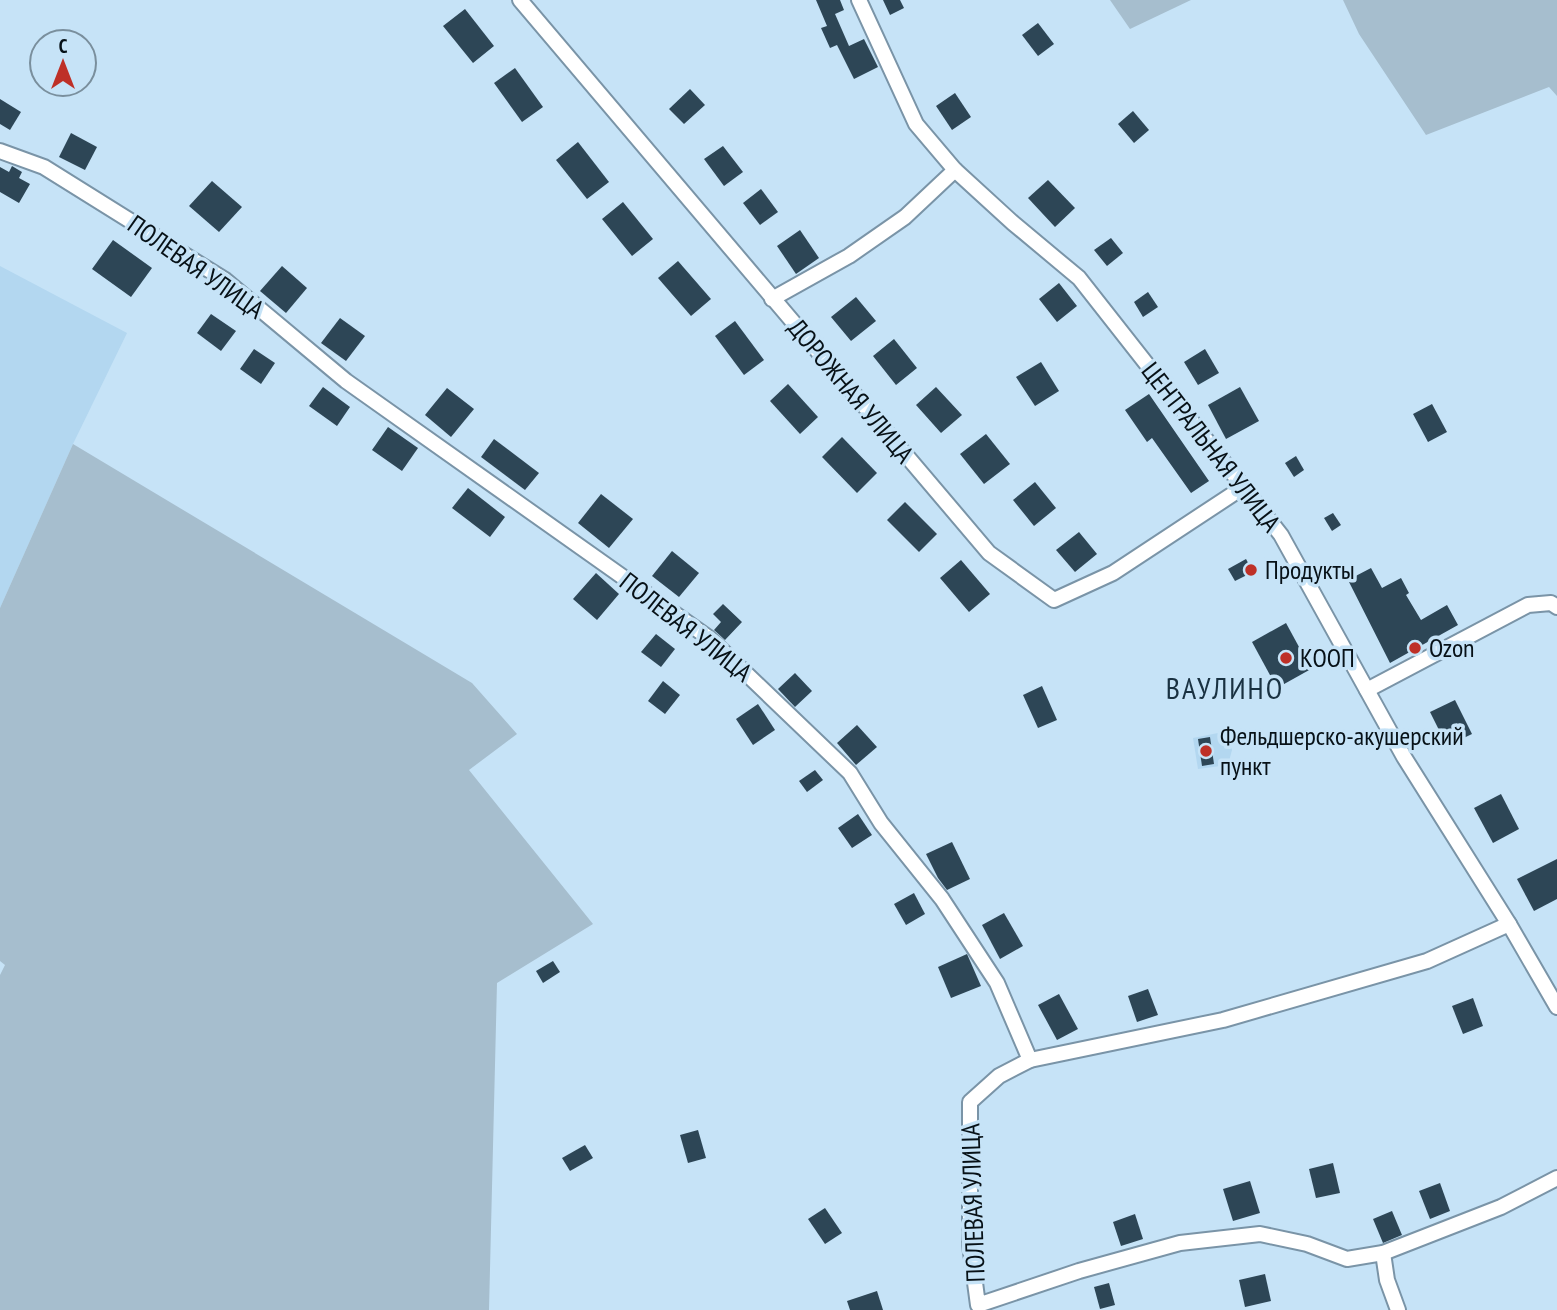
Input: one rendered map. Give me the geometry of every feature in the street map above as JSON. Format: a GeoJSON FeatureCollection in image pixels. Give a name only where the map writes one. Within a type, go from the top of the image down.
{"type":"FeatureCollection","features":[{"type":"Feature","properties":{"kind":"street","name":"ДОРОЖНАЯ УЛИЦА"},"geometry":{"type":"LineString","coordinates":[[520,0],[989,553],[1054,600],[1113,573],[1242,488]]}},
{"type":"Feature","properties":{"kind":"street","name":"ЦЕНТРАЛЬНАЯ УЛИЦА"},"geometry":{"type":"LineString","coordinates":[[859,0],[915,124],[955,170],[1079,278],[1281,535],[1404,757],[1509,924],[1551,982],[1557,1007]]}},
{"type":"Feature","properties":{"kind":"street","name":"ПОЛЕВАЯ УЛИЦА"},"geometry":{"type":"LineString","coordinates":[[0,151],[44,167],[225,280],[346,382],[709,638],[850,773],[881,823],[942,899],[997,983],[1030,1060],[999,1076],[970,1102],[970,1245],[974,1308],[1079,1271],[1180,1243],[1259,1234],[1307,1244],[1347,1259],[1383,1253],[1501,1207],[1557,1178]]}},
{"type":"Feature","properties":{"kind":"street"},"geometry":{"type":"LineString","coordinates":[[772,299],[872,241],[905,217],[955,170]]}},
{"type":"Feature","properties":{"kind":"street"},"geometry":{"type":"LineString","coordinates":[[1367,690],[1528,605],[1551,603],[1557,607]]}},
{"type":"Feature","properties":{"kind":"street"},"geometry":{"type":"LineString","coordinates":[[1030,1060],[1223,1020],[1427,961],[1509,924]]}},
{"type":"Feature","properties":{"kind":"street"},"geometry":{"type":"LineString","coordinates":[[1383,1253],[1387,1280],[1398,1310]]}},
{"type":"Feature","properties":{"kind":"shaded area"},"geometry":{"type":"Polygon","coordinates":[[[1110,0],[1191,0],[1130,29],[1110,0]]]}},
{"type":"Feature","properties":{"kind":"shaded area"},"geometry":{"type":"Polygon","coordinates":[[[1343,0],[1557,0],[1557,96],[1549,87],[1426,135],[1359,34],[1343,0]]]}},
{"type":"Feature","properties":{"kind":"shaded area"},"geometry":{"type":"Polygon","coordinates":[[[0,266],[127,333],[73,444],[0,608],[0,266]]]}},
{"type":"Feature","properties":{"kind":"shaded area"},"geometry":{"type":"Polygon","coordinates":[[[73,444],[472,683],[517,734],[469,770],[593,924],[497,983],[489,1310],[0,1310],[0,975],[5,965],[0,961],[0,608],[73,444]]]}},
{"type":"Feature","properties":{"kind":"shaded area"},"geometry":{"type":"Polygon","coordinates":[[[1228,731],[1232,750],[1228,765],[1198,769],[1193,738],[1228,731]]]}},
{"type":"Feature","properties":{"kind":"building"},"geometry":{"type":"Polygon","coordinates":[[[816,0],[840,0],[844,10],[835,14],[849,46],[864,39],[878,67],[854,79],[837,45],[830,48],[821,28],[827,26],[816,0]]]}},
{"type":"Feature","properties":{"kind":"building"},"geometry":{"type":"Polygon","coordinates":[[[883,0],[900,0],[904,8],[890,15],[883,0]]]}},
{"type":"Feature","properties":{"kind":"building"},"geometry":{"type":"Polygon","coordinates":[[[465,9],[494,46],[473,63],[443,26],[465,9]]]}},
{"type":"Feature","properties":{"kind":"building"},"geometry":{"type":"Polygon","coordinates":[[[1038,23],[1054,44],[1038,56],[1022,35],[1038,23]]]}},
{"type":"Feature","properties":{"kind":"building"},"geometry":{"type":"Polygon","coordinates":[[[515,68],[543,107],[522,122],[494,83],[515,68]]]}},
{"type":"Feature","properties":{"kind":"building"},"geometry":{"type":"Polygon","coordinates":[[[690,89],[705,105],[684,124],[669,109],[690,89]]]}},
{"type":"Feature","properties":{"kind":"building"},"geometry":{"type":"Polygon","coordinates":[[[955,93],[971,117],[952,130],[936,106],[955,93]]]}},
{"type":"Feature","properties":{"kind":"building"},"geometry":{"type":"Polygon","coordinates":[[[0,99],[21,112],[10,130],[0,124],[0,99]]]}},
{"type":"Feature","properties":{"kind":"building"},"geometry":{"type":"Polygon","coordinates":[[[1133,111],[1149,130],[1134,143],[1118,124],[1133,111]]]}},
{"type":"Feature","properties":{"kind":"building"},"geometry":{"type":"Polygon","coordinates":[[[71,133],[97,147],[85,170],[59,157],[71,133]]]}},
{"type":"Feature","properties":{"kind":"building"},"geometry":{"type":"Polygon","coordinates":[[[578,142],[609,182],[587,199],[556,160],[578,142]]]}},
{"type":"Feature","properties":{"kind":"building"},"geometry":{"type":"Polygon","coordinates":[[[723,146],[743,172],[724,186],[704,159],[723,146]]]}},
{"type":"Feature","properties":{"kind":"building"},"geometry":{"type":"Polygon","coordinates":[[[12,166],[22,172],[19,178],[30,184],[19,203],[0,192],[0,167],[9,172],[12,166]]]}},
{"type":"Feature","properties":{"kind":"building"},"geometry":{"type":"Polygon","coordinates":[[[1048,180],[1075,208],[1055,227],[1028,198],[1048,180]]]}},
{"type":"Feature","properties":{"kind":"building"},"geometry":{"type":"Polygon","coordinates":[[[212,181],[242,207],[219,232],[189,206],[212,181]]]}},
{"type":"Feature","properties":{"kind":"building"},"geometry":{"type":"Polygon","coordinates":[[[761,189],[778,212],[760,225],[743,203],[761,189]]]}},
{"type":"Feature","properties":{"kind":"building"},"geometry":{"type":"Polygon","coordinates":[[[623,202],[653,239],[632,256],[602,219],[623,202]]]}},
{"type":"Feature","properties":{"kind":"building"},"geometry":{"type":"Polygon","coordinates":[[[800,230],[819,258],[796,274],[777,246],[800,230]]]}},
{"type":"Feature","properties":{"kind":"building"},"geometry":{"type":"Polygon","coordinates":[[[1111,238],[1123,253],[1107,266],[1094,250],[1111,238]]]}},
{"type":"Feature","properties":{"kind":"building"},"geometry":{"type":"Polygon","coordinates":[[[113,240],[152,268],[131,297],[92,269],[113,240]]]}},
{"type":"Feature","properties":{"kind":"building"},"geometry":{"type":"Polygon","coordinates":[[[678,261],[711,299],[691,316],[658,278],[678,261]]]}},
{"type":"Feature","properties":{"kind":"building"},"geometry":{"type":"Polygon","coordinates":[[[282,266],[307,288],[286,313],[260,291],[282,266]]]}},
{"type":"Feature","properties":{"kind":"building"},"geometry":{"type":"Polygon","coordinates":[[[1059,283],[1077,306],[1057,322],[1039,299],[1059,283]]]}},
{"type":"Feature","properties":{"kind":"building"},"geometry":{"type":"Polygon","coordinates":[[[1148,292],[1158,307],[1143,317],[1134,302],[1148,292]]]}},
{"type":"Feature","properties":{"kind":"building"},"geometry":{"type":"Polygon","coordinates":[[[856,297],[876,321],[851,341],[831,317],[856,297]]]}},
{"type":"Feature","properties":{"kind":"building"},"geometry":{"type":"Polygon","coordinates":[[[211,314],[236,331],[221,351],[197,333],[211,314]]]}},
{"type":"Feature","properties":{"kind":"building"},"geometry":{"type":"Polygon","coordinates":[[[340,318],[365,336],[346,361],[321,343],[340,318]]]}},
{"type":"Feature","properties":{"kind":"building"},"geometry":{"type":"Polygon","coordinates":[[[735,321],[764,360],[744,375],[715,336],[735,321]]]}},
{"type":"Feature","properties":{"kind":"building"},"geometry":{"type":"Polygon","coordinates":[[[894,339],[917,368],[896,385],[873,356],[894,339]]]}},
{"type":"Feature","properties":{"kind":"building"},"geometry":{"type":"Polygon","coordinates":[[[254,349],[275,363],[261,384],[240,369],[254,349]]]}},
{"type":"Feature","properties":{"kind":"building"},"geometry":{"type":"Polygon","coordinates":[[[1205,349],[1219,373],[1198,385],[1184,362],[1205,349]]]}},
{"type":"Feature","properties":{"kind":"building"},"geometry":{"type":"Polygon","coordinates":[[[1041,362],[1059,391],[1035,406],[1016,377],[1041,362]]]}},
{"type":"Feature","properties":{"kind":"building"},"geometry":{"type":"Polygon","coordinates":[[[788,384],[818,417],[800,434],[770,401],[788,384]]]}},
{"type":"Feature","properties":{"kind":"building"},"geometry":{"type":"Polygon","coordinates":[[[323,387],[350,407],[337,426],[309,406],[323,387]]]}},
{"type":"Feature","properties":{"kind":"building"},"geometry":{"type":"Polygon","coordinates":[[[936,387],[962,415],[941,433],[916,405],[936,387]]]}},
{"type":"Feature","properties":{"kind":"building"},"geometry":{"type":"Polygon","coordinates":[[[1240,387],[1259,421],[1226,439],[1208,405],[1240,387]]]}},
{"type":"Feature","properties":{"kind":"building"},"geometry":{"type":"Polygon","coordinates":[[[447,388],[474,409],[451,437],[425,415],[447,388]]]}},
{"type":"Feature","properties":{"kind":"building"},"geometry":{"type":"Polygon","coordinates":[[[1149,394],[1209,481],[1191,493],[1152,438],[1147,442],[1125,410],[1149,394]]]}},
{"type":"Feature","properties":{"kind":"building"},"geometry":{"type":"Polygon","coordinates":[[[1432,404],[1447,432],[1428,442],[1413,414],[1432,404]]]}},
{"type":"Feature","properties":{"kind":"building"},"geometry":{"type":"Polygon","coordinates":[[[388,427],[418,448],[402,471],[372,450],[388,427]]]}},
{"type":"Feature","properties":{"kind":"building"},"geometry":{"type":"Polygon","coordinates":[[[986,434],[1010,464],[984,484],[960,454],[986,434]]]}},
{"type":"Feature","properties":{"kind":"building"},"geometry":{"type":"Polygon","coordinates":[[[842,437],[877,473],[857,493],[822,457],[842,437]]]}},
{"type":"Feature","properties":{"kind":"building"},"geometry":{"type":"Polygon","coordinates":[[[494,439],[539,473],[525,490],[481,457],[494,439]]]}},
{"type":"Feature","properties":{"kind":"building"},"geometry":{"type":"Polygon","coordinates":[[[1296,456],[1304,470],[1294,477],[1285,463],[1296,456]]]}},
{"type":"Feature","properties":{"kind":"building"},"geometry":{"type":"Polygon","coordinates":[[[1035,482],[1056,508],[1034,526],[1013,500],[1035,482]]]}},
{"type":"Feature","properties":{"kind":"building"},"geometry":{"type":"Polygon","coordinates":[[[468,488],[505,517],[490,537],[452,508],[468,488]]]}},
{"type":"Feature","properties":{"kind":"building"},"geometry":{"type":"Polygon","coordinates":[[[601,494],[633,519],[609,548],[578,523],[601,494]]]}},
{"type":"Feature","properties":{"kind":"building"},"geometry":{"type":"Polygon","coordinates":[[[905,502],[937,534],[919,552],[887,520],[905,502]]]}},
{"type":"Feature","properties":{"kind":"building"},"geometry":{"type":"Polygon","coordinates":[[[1333,513],[1341,525],[1332,531],[1324,518],[1333,513]]]}},
{"type":"Feature","properties":{"kind":"building"},"geometry":{"type":"Polygon","coordinates":[[[1079,532],[1097,554],[1075,572],[1056,550],[1079,532]]]}},
{"type":"Feature","properties":{"kind":"building"},"geometry":{"type":"Polygon","coordinates":[[[672,551],[699,573],[679,597],[652,576],[672,551]]]}},
{"type":"Feature","properties":{"kind":"building"},"geometry":{"type":"Polygon","coordinates":[[[1246,559],[1253,572],[1235,581],[1228,569],[1246,559]]]}},
{"type":"Feature","properties":{"kind":"building"},"geometry":{"type":"Polygon","coordinates":[[[961,560],[990,594],[969,612],[940,578],[961,560]]]}},
{"type":"Feature","properties":{"kind":"building"},"geometry":{"type":"Polygon","coordinates":[[[1371,568],[1382,588],[1401,578],[1409,593],[1406,595],[1421,620],[1447,605],[1458,625],[1390,663],[1348,580],[1371,568]]]}},
{"type":"Feature","properties":{"kind":"building"},"geometry":{"type":"Polygon","coordinates":[[[596,573],[619,594],[597,620],[573,599],[596,573]]]}},
{"type":"Feature","properties":{"kind":"building"},"geometry":{"type":"Polygon","coordinates":[[[723,604],[742,622],[725,640],[714,630],[721,622],[713,614],[723,604]]]}},
{"type":"Feature","properties":{"kind":"building"},"geometry":{"type":"Polygon","coordinates":[[[1286,623],[1311,669],[1277,688],[1252,642],[1286,623]]]}},
{"type":"Feature","properties":{"kind":"building"},"geometry":{"type":"Polygon","coordinates":[[[656,634],[675,649],[661,667],[641,652],[656,634]]]}},
{"type":"Feature","properties":{"kind":"building"},"geometry":{"type":"Polygon","coordinates":[[[795,673],[812,691],[795,707],[778,689],[795,673]]]}},
{"type":"Feature","properties":{"kind":"building"},"geometry":{"type":"Polygon","coordinates":[[[663,681],[680,695],[665,714],[648,701],[663,681]]]}},
{"type":"Feature","properties":{"kind":"building"},"geometry":{"type":"Polygon","coordinates":[[[1042,686],[1057,720],[1038,728],[1023,695],[1042,686]]]}},
{"type":"Feature","properties":{"kind":"building"},"geometry":{"type":"Polygon","coordinates":[[[1455,700],[1472,734],[1447,746],[1430,712],[1455,700]]]}},
{"type":"Feature","properties":{"kind":"building"},"geometry":{"type":"Polygon","coordinates":[[[758,704],[775,730],[753,745],[736,719],[758,704]]]}},
{"type":"Feature","properties":{"kind":"building"},"geometry":{"type":"Polygon","coordinates":[[[857,725],[877,747],[856,765],[837,743],[857,725]]]}},
{"type":"Feature","properties":{"kind":"building","name":"Фельдшерско-акушерский пункт"},"geometry":{"type":"Polygon","coordinates":[[[1210,737],[1214,764],[1202,766],[1198,739],[1210,737]]]}},
{"type":"Feature","properties":{"kind":"building"},"geometry":{"type":"Polygon","coordinates":[[[815,770],[823,780],[807,792],[799,781],[815,770]]]}},
{"type":"Feature","properties":{"kind":"building"},"geometry":{"type":"Polygon","coordinates":[[[1501,794],[1519,829],[1493,843],[1474,808],[1501,794]]]}},
{"type":"Feature","properties":{"kind":"building"},"geometry":{"type":"Polygon","coordinates":[[[858,814],[872,835],[852,848],[838,828],[858,814]]]}},
{"type":"Feature","properties":{"kind":"building"},"geometry":{"type":"Polygon","coordinates":[[[952,842],[970,879],[947,890],[926,854],[952,842]]]}},
{"type":"Feature","properties":{"kind":"building"},"geometry":{"type":"Polygon","coordinates":[[[1557,859],[1557,899],[1534,911],[1517,879],[1557,859]]]}},
{"type":"Feature","properties":{"kind":"building"},"geometry":{"type":"Polygon","coordinates":[[[914,893],[925,914],[906,925],[894,904],[914,893]]]}},
{"type":"Feature","properties":{"kind":"building"},"geometry":{"type":"Polygon","coordinates":[[[1004,913],[1023,946],[1000,959],[982,925],[1004,913]]]}},
{"type":"Feature","properties":{"kind":"building"},"geometry":{"type":"Polygon","coordinates":[[[967,954],[981,986],[951,998],[938,967],[967,954]]]}},
{"type":"Feature","properties":{"kind":"building"},"geometry":{"type":"Polygon","coordinates":[[[553,961],[560,972],[543,983],[536,971],[553,961]]]}},
{"type":"Feature","properties":{"kind":"building"},"geometry":{"type":"Polygon","coordinates":[[[1148,989],[1158,1015],[1137,1022],[1128,996],[1148,989]]]}},
{"type":"Feature","properties":{"kind":"building"},"geometry":{"type":"Polygon","coordinates":[[[1059,994],[1078,1029],[1057,1040],[1038,1005],[1059,994]]]}},
{"type":"Feature","properties":{"kind":"building"},"geometry":{"type":"Polygon","coordinates":[[[1473,998],[1483,1026],[1463,1034],[1452,1006],[1473,998]]]}},
{"type":"Feature","properties":{"kind":"building"},"geometry":{"type":"Polygon","coordinates":[[[698,1130],[706,1158],[688,1163],[680,1135],[698,1130]]]}},
{"type":"Feature","properties":{"kind":"building"},"geometry":{"type":"Polygon","coordinates":[[[585,1145],[593,1158],[570,1171],[562,1158],[585,1145]]]}},
{"type":"Feature","properties":{"kind":"building"},"geometry":{"type":"Polygon","coordinates":[[[1333,1163],[1340,1193],[1316,1198],[1309,1169],[1333,1163]]]}},
{"type":"Feature","properties":{"kind":"building"},"geometry":{"type":"Polygon","coordinates":[[[1250,1181],[1260,1213],[1233,1221],[1223,1189],[1250,1181]]]}},
{"type":"Feature","properties":{"kind":"building"},"geometry":{"type":"Polygon","coordinates":[[[1440,1183],[1450,1211],[1430,1219],[1419,1191],[1440,1183]]]}},
{"type":"Feature","properties":{"kind":"building"},"geometry":{"type":"Polygon","coordinates":[[[825,1208],[842,1233],[825,1244],[808,1219],[825,1208]]]}},
{"type":"Feature","properties":{"kind":"building"},"geometry":{"type":"Polygon","coordinates":[[[1392,1211],[1402,1235],[1383,1243],[1373,1219],[1392,1211]]]}},
{"type":"Feature","properties":{"kind":"building"},"geometry":{"type":"Polygon","coordinates":[[[1135,1214],[1143,1239],[1121,1246],[1113,1222],[1135,1214]]]}},
{"type":"Feature","properties":{"kind":"building"},"geometry":{"type":"Polygon","coordinates":[[[1265,1274],[1271,1301],[1245,1307],[1239,1280],[1265,1274]]]}},
{"type":"Feature","properties":{"kind":"building"},"geometry":{"type":"Polygon","coordinates":[[[1109,1283],[1115,1305],[1100,1309],[1094,1287],[1109,1283]]]}},
{"type":"Feature","properties":{"kind":"building"},"geometry":{"type":"Polygon","coordinates":[[[877,1291],[883,1310],[850,1310],[847,1301],[877,1291]]]}},
{"type":"Feature","properties":{"kind":"place","name":"Продукты"},"geometry":{"type":"Point","coordinates":[1251,570]}},
{"type":"Feature","properties":{"kind":"place","name":"Ozon"},"geometry":{"type":"Point","coordinates":[1415,648]}},
{"type":"Feature","properties":{"kind":"place","name":"КООП"},"geometry":{"type":"Point","coordinates":[1286,658]}},
{"type":"Feature","properties":{"kind":"place","name":"Фельдшерско-акушерский пункт"},"geometry":{"type":"Point","coordinates":[1206,751]}},
{"type":"Feature","properties":{"kind":"district","name":"ВАУЛИНО"},"geometry":{"type":"Point","coordinates":[1225,689]}}]}
